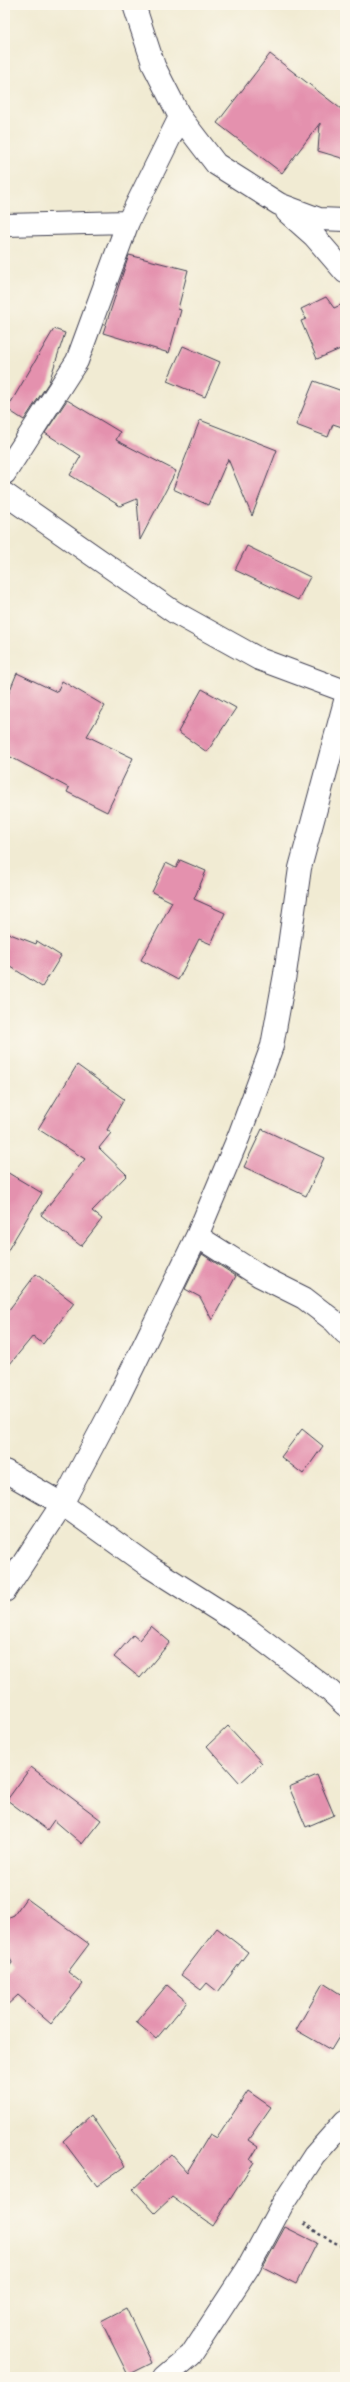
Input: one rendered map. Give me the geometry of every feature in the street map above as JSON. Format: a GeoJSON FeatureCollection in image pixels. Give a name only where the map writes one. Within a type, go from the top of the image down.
{"type":"FeatureCollection","features":[{"type":"Feature","properties":{"kind":"street"},"geometry":{"type":"LineString","coordinates":[[134,5],[154,66],[180,118],[216,164],[279,204],[314,236],[345,272]]}},
{"type":"Feature","properties":{"kind":"street"},"geometry":{"type":"LineString","coordinates":[[5,473],[77,361],[128,222],[180,118]]}},
{"type":"Feature","properties":{"kind":"street"},"geometry":{"type":"LineString","coordinates":[[279,204],[319,219],[345,220]]}},
{"type":"Feature","properties":{"kind":"street"},"geometry":{"type":"LineString","coordinates":[[5,225],[128,222]]}},
{"type":"Feature","properties":{"kind":"street"},"geometry":{"type":"LineString","coordinates":[[5,494],[174,612],[258,659],[344,704],[300,868],[285,974],[272,1046],[239,1136],[197,1236],[118,1396],[62,1504],[5,1591]]}},
{"type":"Feature","properties":{"kind":"street"},"geometry":{"type":"LineString","coordinates":[[197,1236],[260,1276],[304,1298],[334,1321],[345,1333]]}},
{"type":"Feature","properties":{"kind":"street"},"geometry":{"type":"LineString","coordinates":[[5,1471],[62,1504],[150,1567],[248,1629],[342,1696]]}},
{"type":"Feature","properties":{"kind":"street"},"geometry":{"type":"LineString","coordinates":[[165,2377],[191,2356],[248,2268],[282,2205],[314,2156],[345,2121]]}},
{"type":"Feature","properties":{"kind":"path"},"geometry":{"type":"LineString","coordinates":[[282,2205],[319,2234],[345,2248]]}},
{"type":"Feature","properties":{"kind":"building"},"geometry":{"type":"Polygon","coordinates":[[[270,54],[345,112],[345,159],[318,151],[320,123],[282,173],[217,123],[270,54]]]}},
{"type":"Feature","properties":{"kind":"building"},"geometry":{"type":"Polygon","coordinates":[[[129,255],[188,270],[178,309],[181,310],[169,353],[103,333],[129,255]]]}},
{"type":"Feature","properties":{"kind":"building"},"geometry":{"type":"Polygon","coordinates":[[[326,297],[334,308],[345,303],[345,347],[317,359],[301,321],[306,319],[301,309],[326,297]]]}},
{"type":"Feature","properties":{"kind":"building"},"geometry":{"type":"Polygon","coordinates":[[[54,329],[65,333],[49,382],[24,420],[7,409],[54,329]]]}},
{"type":"Feature","properties":{"kind":"building"},"geometry":{"type":"Polygon","coordinates":[[[183,346],[220,362],[205,397],[167,381],[183,346]]]}},
{"type":"Feature","properties":{"kind":"building"},"geometry":{"type":"Polygon","coordinates":[[[314,381],[345,392],[345,428],[333,424],[328,437],[296,425],[314,381]]]}},
{"type":"Feature","properties":{"kind":"building"},"geometry":{"type":"Polygon","coordinates":[[[67,400],[120,432],[116,440],[176,471],[140,540],[137,499],[120,506],[70,475],[81,456],[45,433],[67,400]]]}},
{"type":"Feature","properties":{"kind":"building"},"geometry":{"type":"Polygon","coordinates":[[[200,420],[277,450],[252,516],[228,459],[208,505],[173,489],[200,420]]]}},
{"type":"Feature","properties":{"kind":"building"},"geometry":{"type":"Polygon","coordinates":[[[247,546],[310,577],[298,600],[235,570],[247,546]]]}},
{"type":"Feature","properties":{"kind":"building"},"geometry":{"type":"Polygon","coordinates":[[[17,673],[57,692],[62,681],[105,706],[87,736],[133,758],[107,812],[67,792],[69,788],[5,754],[5,702],[17,673]]]}},
{"type":"Feature","properties":{"kind":"building"},"geometry":{"type":"Polygon","coordinates":[[[202,689],[236,708],[207,752],[178,732],[202,689]]]}},
{"type":"Feature","properties":{"kind":"building"},"geometry":{"type":"Polygon","coordinates":[[[180,860],[206,871],[194,899],[225,913],[211,944],[199,939],[178,980],[141,960],[172,902],[152,892],[166,863],[176,868],[180,860]]]}},
{"type":"Feature","properties":{"kind":"building"},"geometry":{"type":"Polygon","coordinates":[[[5,932],[36,944],[37,941],[61,956],[42,987],[5,963],[5,932]]]}},
{"type":"Feature","properties":{"kind":"building"},"geometry":{"type":"Polygon","coordinates":[[[77,1065],[124,1099],[107,1130],[111,1133],[99,1148],[127,1175],[92,1211],[102,1219],[81,1246],[41,1215],[85,1159],[38,1129],[77,1065]]]}},
{"type":"Feature","properties":{"kind":"building"},"geometry":{"type":"Polygon","coordinates":[[[262,1129],[324,1158],[306,1196],[244,1167],[262,1129]]]}},
{"type":"Feature","properties":{"kind":"building"},"geometry":{"type":"Polygon","coordinates":[[[5,1171],[42,1193],[5,1255],[5,1171]]]}},
{"type":"Feature","properties":{"kind":"building"},"geometry":{"type":"Polygon","coordinates":[[[202,1254],[236,1276],[212,1320],[200,1297],[185,1289],[202,1254]]]}},
{"type":"Feature","properties":{"kind":"building"},"geometry":{"type":"Polygon","coordinates":[[[36,1274],[74,1303],[43,1344],[33,1336],[5,1370],[5,1315],[36,1274]]]}},
{"type":"Feature","properties":{"kind":"building"},"geometry":{"type":"Polygon","coordinates":[[[302,1429],[323,1446],[303,1474],[281,1457],[302,1429]]]}},
{"type":"Feature","properties":{"kind":"building"},"geometry":{"type":"Polygon","coordinates":[[[151,1626],[170,1642],[140,1678],[114,1657],[133,1635],[139,1640],[151,1626]]]}},
{"type":"Feature","properties":{"kind":"building"},"geometry":{"type":"Polygon","coordinates":[[[228,1726],[262,1763],[240,1783],[207,1746],[228,1726]]]}},
{"type":"Feature","properties":{"kind":"building"},"geometry":{"type":"Polygon","coordinates":[[[31,1767],[101,1820],[82,1844],[54,1820],[47,1830],[7,1800],[31,1767]]]}},
{"type":"Feature","properties":{"kind":"building"},"geometry":{"type":"Polygon","coordinates":[[[317,1775],[334,1815],[306,1827],[289,1787],[317,1775]]]}},
{"type":"Feature","properties":{"kind":"building"},"geometry":{"type":"Polygon","coordinates":[[[26,1898],[89,1944],[68,1972],[83,1984],[51,2024],[18,1995],[5,2007],[5,1972],[12,1963],[5,1946],[5,1919],[14,1915],[26,1898]]]}},
{"type":"Feature","properties":{"kind":"building"},"geometry":{"type":"Polygon","coordinates":[[[217,1928],[248,1952],[218,1992],[207,1983],[201,1990],[181,1975],[217,1928]]]}},
{"type":"Feature","properties":{"kind":"building"},"geometry":{"type":"Polygon","coordinates":[[[323,1983],[345,1997],[345,2027],[331,2050],[296,2030],[323,1983]]]}},
{"type":"Feature","properties":{"kind":"building"},"geometry":{"type":"Polygon","coordinates":[[[167,1985],[187,2002],[156,2039],[136,2022],[167,1985]]]}},
{"type":"Feature","properties":{"kind":"building"},"geometry":{"type":"Polygon","coordinates":[[[248,2091],[271,2107],[248,2140],[258,2147],[250,2160],[254,2162],[213,2226],[172,2197],[155,2213],[133,2189],[171,2154],[187,2172],[210,2134],[217,2138],[248,2091]]]}},
{"type":"Feature","properties":{"kind":"building"},"geometry":{"type":"Polygon","coordinates":[[[91,2115],[125,2166],[97,2186],[63,2141],[91,2115]]]}},
{"type":"Feature","properties":{"kind":"building"},"geometry":{"type":"Polygon","coordinates":[[[285,2227],[317,2243],[296,2284],[263,2267],[285,2227]]]}},
{"type":"Feature","properties":{"kind":"building"},"geometry":{"type":"Polygon","coordinates":[[[126,2308],[152,2363],[128,2375],[101,2321],[126,2308]]]}}]}
